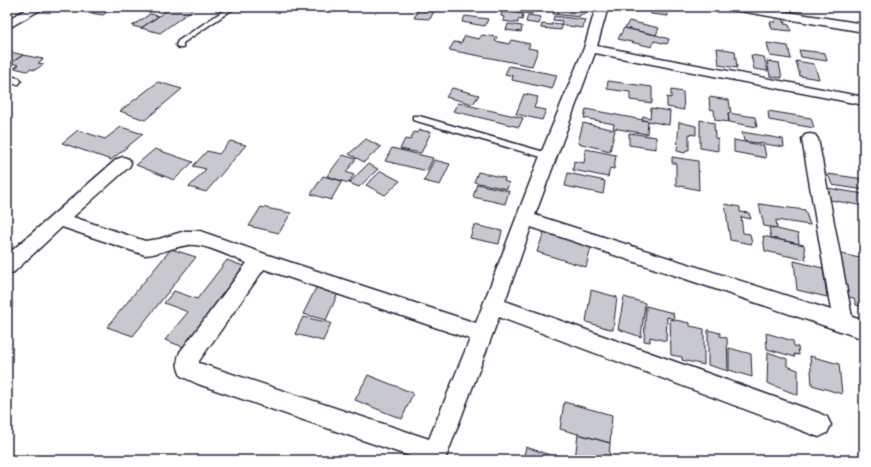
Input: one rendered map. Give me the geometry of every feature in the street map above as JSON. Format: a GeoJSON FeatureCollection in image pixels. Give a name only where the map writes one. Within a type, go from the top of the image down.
{"type":"FeatureCollection","features":[{"type":"Feature","properties":{"kind":"street"},"geometry":{"type":"LineString","coordinates":[[7,25],[38,7]]}},
{"type":"Feature","properties":{"kind":"street"},"geometry":{"type":"LineString","coordinates":[[260,260],[188,359],[189,369],[198,374],[434,456],[493,306],[548,156],[590,48],[602,7]]}},
{"type":"Feature","properties":{"kind":"street"},"geometry":{"type":"LineString","coordinates":[[734,7],[864,28]]}},
{"type":"Feature","properties":{"kind":"street"},"geometry":{"type":"LineString","coordinates":[[590,48],[864,101]]}},
{"type":"Feature","properties":{"kind":"street"},"geometry":{"type":"LineString","coordinates":[[810,139],[843,323]]}},
{"type":"Feature","properties":{"kind":"street"},"geometry":{"type":"LineString","coordinates":[[7,267],[123,163]]}},
{"type":"Feature","properties":{"kind":"street"},"geometry":{"type":"LineString","coordinates":[[525,218],[864,330]]}},
{"type":"Feature","properties":{"kind":"street"},"geometry":{"type":"LineString","coordinates":[[59,219],[145,248],[156,248],[190,237],[200,238],[260,260],[481,334]]}},
{"type":"Feature","properties":{"kind":"street"},"geometry":{"type":"LineString","coordinates":[[493,306],[819,425]]}},
{"type":"Feature","properties":{"kind":"lane"},"geometry":{"type":"LineString","coordinates":[[181,47],[179,45],[180,42],[233,7]]}},
{"type":"Feature","properties":{"kind":"lane"},"geometry":{"type":"LineString","coordinates":[[416,118],[548,156]]}},
{"type":"Feature","properties":{"kind":"building"},"geometry":{"type":"Polygon","coordinates":[[[91,7],[111,9],[103,15],[84,12],[91,7]]]}},
{"type":"Feature","properties":{"kind":"building"},"geometry":{"type":"Polygon","coordinates":[[[172,7],[196,7],[160,33],[141,28],[172,7]]]}},
{"type":"Feature","properties":{"kind":"building"},"geometry":{"type":"Polygon","coordinates":[[[510,7],[534,7],[532,14],[513,12],[510,7]]]}},
{"type":"Feature","properties":{"kind":"building"},"geometry":{"type":"Polygon","coordinates":[[[555,7],[583,7],[585,15],[580,15],[579,17],[553,14],[555,7]]]}},
{"type":"Feature","properties":{"kind":"building"},"geometry":{"type":"Polygon","coordinates":[[[650,7],[667,7],[668,16],[651,14],[650,7]]]}},
{"type":"Feature","properties":{"kind":"building"},"geometry":{"type":"Polygon","coordinates":[[[419,9],[434,11],[430,19],[414,18],[419,9]]]}},
{"type":"Feature","properties":{"kind":"building"},"geometry":{"type":"Polygon","coordinates":[[[502,12],[523,14],[522,20],[518,19],[518,23],[503,21],[504,17],[501,16],[502,12]]]}},
{"type":"Feature","properties":{"kind":"building"},"geometry":{"type":"Polygon","coordinates":[[[150,14],[159,16],[141,28],[132,26],[150,14]]]}},
{"type":"Feature","properties":{"kind":"building"},"geometry":{"type":"Polygon","coordinates":[[[528,15],[541,17],[539,24],[526,22],[528,15]]]}},
{"type":"Feature","properties":{"kind":"building"},"geometry":{"type":"Polygon","coordinates":[[[465,16],[488,19],[485,26],[462,22],[465,16]]]}},
{"type":"Feature","properties":{"kind":"building"},"geometry":{"type":"Polygon","coordinates":[[[554,16],[585,20],[583,28],[561,25],[562,21],[553,20],[554,16]]]}},
{"type":"Feature","properties":{"kind":"building"},"geometry":{"type":"Polygon","coordinates":[[[774,17],[783,18],[785,24],[789,25],[791,31],[772,29],[770,22],[775,22],[774,17]]]}},
{"type":"Feature","properties":{"kind":"building"},"geometry":{"type":"Polygon","coordinates":[[[629,21],[659,28],[656,35],[625,28],[629,21]]]}},
{"type":"Feature","properties":{"kind":"building"},"geometry":{"type":"Polygon","coordinates":[[[552,23],[560,24],[559,25],[562,26],[561,30],[541,28],[542,24],[552,25],[552,23]]]}},
{"type":"Feature","properties":{"kind":"building"},"geometry":{"type":"Polygon","coordinates":[[[508,24],[522,26],[521,32],[506,30],[508,24]]]}},
{"type":"Feature","properties":{"kind":"building"},"geometry":{"type":"Polygon","coordinates":[[[624,28],[669,39],[667,44],[654,41],[652,47],[618,39],[624,28]]]}},
{"type":"Feature","properties":{"kind":"building"},"geometry":{"type":"Polygon","coordinates":[[[482,35],[497,37],[495,41],[509,44],[511,40],[530,44],[528,48],[538,50],[532,66],[449,50],[454,42],[461,43],[465,36],[479,39],[482,35]]]}},
{"type":"Feature","properties":{"kind":"building"},"geometry":{"type":"Polygon","coordinates":[[[767,43],[788,46],[791,59],[770,56],[767,43]]]}},
{"type":"Feature","properties":{"kind":"building"},"geometry":{"type":"Polygon","coordinates":[[[717,48],[735,51],[737,68],[719,65],[717,48]]]}},
{"type":"Feature","properties":{"kind":"building"},"geometry":{"type":"Polygon","coordinates":[[[799,50],[825,53],[827,61],[801,57],[799,50]]]}},
{"type":"Feature","properties":{"kind":"building"},"geometry":{"type":"Polygon","coordinates":[[[7,51],[23,55],[7,66],[7,51]]]}},
{"type":"Feature","properties":{"kind":"building"},"geometry":{"type":"Polygon","coordinates":[[[23,55],[43,59],[38,63],[44,64],[35,70],[30,69],[27,71],[14,68],[19,65],[11,63],[23,55]]]}},
{"type":"Feature","properties":{"kind":"building"},"geometry":{"type":"Polygon","coordinates":[[[751,55],[764,57],[768,71],[754,69],[751,55]]]}},
{"type":"Feature","properties":{"kind":"building"},"geometry":{"type":"Polygon","coordinates":[[[767,61],[779,63],[782,78],[770,76],[767,61]]]}},
{"type":"Feature","properties":{"kind":"building"},"geometry":{"type":"Polygon","coordinates":[[[796,61],[814,64],[819,79],[800,76],[796,61]]]}},
{"type":"Feature","properties":{"kind":"building"},"geometry":{"type":"Polygon","coordinates":[[[509,66],[557,75],[552,89],[512,80],[513,76],[505,74],[509,66]]]}},
{"type":"Feature","properties":{"kind":"building"},"geometry":{"type":"Polygon","coordinates":[[[608,81],[652,87],[652,103],[630,100],[630,92],[607,89],[608,81]]]}},
{"type":"Feature","properties":{"kind":"building"},"geometry":{"type":"Polygon","coordinates":[[[158,82],[182,89],[145,120],[120,111],[158,82]]]}},
{"type":"Feature","properties":{"kind":"building"},"geometry":{"type":"Polygon","coordinates":[[[452,88],[479,95],[473,104],[446,97],[452,88]]]}},
{"type":"Feature","properties":{"kind":"building"},"geometry":{"type":"Polygon","coordinates":[[[671,90],[683,92],[684,110],[667,107],[667,97],[671,98],[671,90]]]}},
{"type":"Feature","properties":{"kind":"building"},"geometry":{"type":"Polygon","coordinates":[[[524,94],[538,97],[534,108],[546,110],[542,120],[516,114],[524,94]]]}},
{"type":"Feature","properties":{"kind":"building"},"geometry":{"type":"Polygon","coordinates":[[[709,97],[729,100],[731,113],[728,113],[729,122],[715,120],[714,110],[710,109],[709,97]]]}},
{"type":"Feature","properties":{"kind":"building"},"geometry":{"type":"Polygon","coordinates":[[[458,103],[523,118],[519,127],[453,111],[458,103]]]}},
{"type":"Feature","properties":{"kind":"building"},"geometry":{"type":"Polygon","coordinates":[[[651,108],[670,111],[669,125],[642,120],[643,116],[650,118],[651,108]]]}},
{"type":"Feature","properties":{"kind":"building"},"geometry":{"type":"Polygon","coordinates":[[[586,109],[648,121],[647,134],[613,128],[614,124],[584,118],[586,109]]]}},
{"type":"Feature","properties":{"kind":"building"},"geometry":{"type":"Polygon","coordinates":[[[768,111],[811,118],[814,128],[769,120],[768,111]]]}},
{"type":"Feature","properties":{"kind":"building"},"geometry":{"type":"Polygon","coordinates":[[[728,113],[755,117],[757,127],[729,122],[728,113]]]}},
{"type":"Feature","properties":{"kind":"building"},"geometry":{"type":"Polygon","coordinates":[[[700,120],[714,123],[715,138],[718,139],[718,151],[700,148],[700,120]]]}},
{"type":"Feature","properties":{"kind":"building"},"geometry":{"type":"Polygon","coordinates":[[[679,122],[696,126],[696,135],[689,134],[689,150],[686,150],[685,153],[677,151],[679,122]]]}},
{"type":"Feature","properties":{"kind":"building"},"geometry":{"type":"Polygon","coordinates":[[[583,123],[615,130],[610,151],[578,143],[583,123]]]}},
{"type":"Feature","properties":{"kind":"building"},"geometry":{"type":"Polygon","coordinates":[[[121,127],[143,134],[111,160],[62,143],[78,130],[105,139],[121,127]]]}},
{"type":"Feature","properties":{"kind":"building"},"geometry":{"type":"Polygon","coordinates":[[[419,130],[431,132],[421,153],[400,149],[405,139],[410,140],[414,132],[417,133],[419,130]]]}},
{"type":"Feature","properties":{"kind":"building"},"geometry":{"type":"Polygon","coordinates":[[[742,132],[783,139],[784,147],[744,141],[742,132]]]}},
{"type":"Feature","properties":{"kind":"building"},"geometry":{"type":"Polygon","coordinates":[[[629,133],[656,137],[656,149],[629,145],[629,133]]]}},
{"type":"Feature","properties":{"kind":"building"},"geometry":{"type":"Polygon","coordinates":[[[366,139],[381,147],[364,162],[349,154],[366,139]]]}},
{"type":"Feature","properties":{"kind":"building"},"geometry":{"type":"Polygon","coordinates":[[[734,140],[764,146],[766,158],[734,152],[734,140]]]}},
{"type":"Feature","properties":{"kind":"building"},"geometry":{"type":"Polygon","coordinates":[[[230,141],[246,145],[206,192],[189,187],[206,169],[193,166],[207,151],[219,154],[230,141]]]}},
{"type":"Feature","properties":{"kind":"building"},"geometry":{"type":"Polygon","coordinates":[[[392,148],[433,158],[427,171],[385,161],[392,148]]]}},
{"type":"Feature","properties":{"kind":"building"},"geometry":{"type":"Polygon","coordinates":[[[155,149],[193,162],[174,180],[136,165],[155,149]]]}},
{"type":"Feature","properties":{"kind":"building"},"geometry":{"type":"Polygon","coordinates":[[[586,149],[616,155],[614,169],[610,168],[608,177],[573,170],[574,161],[584,163],[586,149]]]}},
{"type":"Feature","properties":{"kind":"building"},"geometry":{"type":"Polygon","coordinates":[[[343,155],[356,159],[346,172],[354,175],[348,183],[327,176],[343,155]]]}},
{"type":"Feature","properties":{"kind":"building"},"geometry":{"type":"Polygon","coordinates":[[[672,157],[698,161],[699,190],[676,185],[676,163],[672,163],[672,157]]]}},
{"type":"Feature","properties":{"kind":"building"},"geometry":{"type":"Polygon","coordinates":[[[434,160],[450,164],[440,185],[424,181],[434,160]]]}},
{"type":"Feature","properties":{"kind":"building"},"geometry":{"type":"Polygon","coordinates":[[[368,164],[378,169],[359,187],[349,183],[368,164]]]}},
{"type":"Feature","properties":{"kind":"building"},"geometry":{"type":"Polygon","coordinates":[[[381,171],[400,181],[385,195],[366,185],[381,171]]]}},
{"type":"Feature","properties":{"kind":"building"},"geometry":{"type":"Polygon","coordinates":[[[478,172],[505,178],[504,181],[509,183],[507,189],[474,182],[478,172]]]}},
{"type":"Feature","properties":{"kind":"building"},"geometry":{"type":"Polygon","coordinates":[[[568,173],[605,181],[603,194],[565,186],[568,173]]]}},
{"type":"Feature","properties":{"kind":"building"},"geometry":{"type":"Polygon","coordinates":[[[828,174],[864,179],[864,190],[832,185],[828,174]]]}},
{"type":"Feature","properties":{"kind":"building"},"geometry":{"type":"Polygon","coordinates":[[[323,176],[342,181],[331,200],[311,194],[323,176]]]}},
{"type":"Feature","properties":{"kind":"building"},"geometry":{"type":"Polygon","coordinates":[[[477,184],[509,191],[505,204],[473,197],[477,184]]]}},
{"type":"Feature","properties":{"kind":"building"},"geometry":{"type":"Polygon","coordinates":[[[827,188],[864,194],[864,206],[830,200],[827,188]]]}},
{"type":"Feature","properties":{"kind":"building"},"geometry":{"type":"Polygon","coordinates":[[[725,204],[740,207],[740,212],[749,213],[751,219],[741,217],[743,233],[750,234],[752,244],[730,240],[725,204]]]}},
{"type":"Feature","properties":{"kind":"building"},"geometry":{"type":"Polygon","coordinates":[[[759,204],[805,210],[810,225],[776,220],[777,228],[764,226],[759,204]]]}},
{"type":"Feature","properties":{"kind":"building"},"geometry":{"type":"Polygon","coordinates":[[[261,207],[291,213],[279,233],[249,226],[261,207]]]}},
{"type":"Feature","properties":{"kind":"building"},"geometry":{"type":"Polygon","coordinates":[[[474,225],[502,231],[499,244],[470,238],[474,225]]]}},
{"type":"Feature","properties":{"kind":"building"},"geometry":{"type":"Polygon","coordinates":[[[769,227],[798,234],[799,244],[771,238],[769,227]]]}},
{"type":"Feature","properties":{"kind":"building"},"geometry":{"type":"Polygon","coordinates":[[[545,229],[592,244],[586,267],[537,252],[545,229]]]}},
{"type":"Feature","properties":{"kind":"building"},"geometry":{"type":"Polygon","coordinates":[[[763,236],[804,245],[806,260],[765,251],[763,236]]]}},
{"type":"Feature","properties":{"kind":"building"},"geometry":{"type":"Polygon","coordinates":[[[171,249],[196,257],[133,336],[107,327],[171,249]]]}},
{"type":"Feature","properties":{"kind":"building"},"geometry":{"type":"Polygon","coordinates":[[[837,253],[864,259],[864,307],[856,305],[854,298],[847,297],[837,253]]]}},
{"type":"Feature","properties":{"kind":"building"},"geometry":{"type":"Polygon","coordinates":[[[227,260],[246,267],[186,348],[165,340],[188,312],[164,303],[174,291],[197,299],[227,260]]]}},
{"type":"Feature","properties":{"kind":"building"},"geometry":{"type":"Polygon","coordinates":[[[794,261],[823,268],[827,297],[797,290],[794,261]]]}},
{"type":"Feature","properties":{"kind":"building"},"geometry":{"type":"Polygon","coordinates":[[[318,284],[340,289],[326,320],[303,314],[318,284]]]}},
{"type":"Feature","properties":{"kind":"building"},"geometry":{"type":"Polygon","coordinates":[[[591,290],[617,297],[613,330],[586,322],[591,290]]]}},
{"type":"Feature","properties":{"kind":"building"},"geometry":{"type":"Polygon","coordinates":[[[624,297],[645,303],[641,337],[618,329],[624,297]]]}},
{"type":"Feature","properties":{"kind":"building"},"geometry":{"type":"Polygon","coordinates":[[[646,306],[673,313],[674,319],[667,317],[666,341],[650,337],[650,342],[644,341],[646,306]]]}},
{"type":"Feature","properties":{"kind":"building"},"geometry":{"type":"Polygon","coordinates":[[[303,317],[331,323],[323,341],[295,334],[303,317]]]}},
{"type":"Feature","properties":{"kind":"building"},"geometry":{"type":"Polygon","coordinates":[[[670,319],[690,323],[690,326],[704,329],[704,365],[682,360],[682,357],[671,355],[670,319]]]}},
{"type":"Feature","properties":{"kind":"building"},"geometry":{"type":"Polygon","coordinates":[[[708,330],[720,333],[720,336],[727,338],[728,371],[708,365],[708,330]]]}},
{"type":"Feature","properties":{"kind":"building"},"geometry":{"type":"Polygon","coordinates":[[[766,333],[793,341],[794,346],[798,347],[799,355],[794,354],[795,357],[767,349],[766,333]]]}},
{"type":"Feature","properties":{"kind":"building"},"geometry":{"type":"Polygon","coordinates":[[[729,348],[751,354],[752,377],[729,370],[729,348]]]}},
{"type":"Feature","properties":{"kind":"building"},"geometry":{"type":"Polygon","coordinates":[[[768,352],[787,359],[787,366],[798,370],[798,395],[767,383],[768,352]]]}},
{"type":"Feature","properties":{"kind":"building"},"geometry":{"type":"Polygon","coordinates":[[[810,356],[839,364],[842,394],[812,385],[810,356]]]}},
{"type":"Feature","properties":{"kind":"building"},"geometry":{"type":"Polygon","coordinates":[[[368,375],[413,393],[402,419],[355,400],[368,375]]]}},
{"type":"Feature","properties":{"kind":"building"},"geometry":{"type":"Polygon","coordinates":[[[564,402],[612,415],[610,443],[560,429],[564,402]]]}},
{"type":"Feature","properties":{"kind":"building"},"geometry":{"type":"Polygon","coordinates":[[[578,434],[610,443],[609,460],[575,460],[578,434]]]}},
{"type":"Feature","properties":{"kind":"building"},"geometry":{"type":"Polygon","coordinates":[[[526,447],[559,458],[559,460],[523,460],[526,447]]]}}]}
